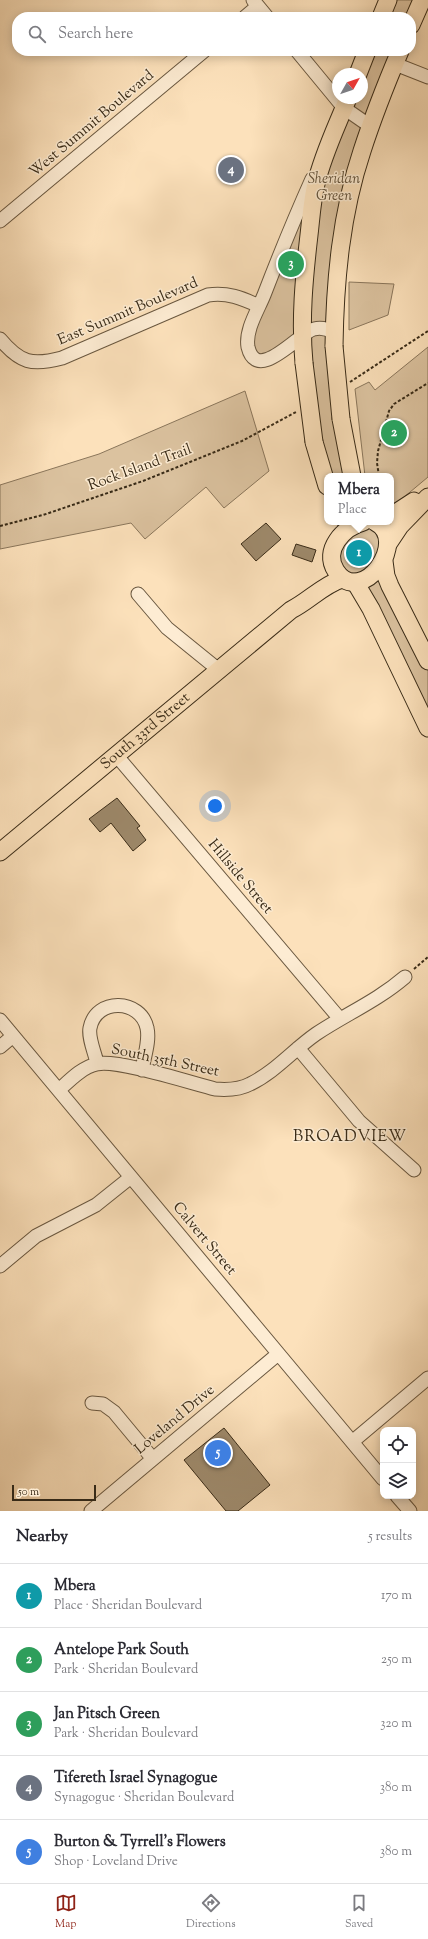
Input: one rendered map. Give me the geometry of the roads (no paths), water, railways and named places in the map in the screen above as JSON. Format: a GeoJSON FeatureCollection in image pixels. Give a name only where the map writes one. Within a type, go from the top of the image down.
{"type":"FeatureCollection","features":[{"type":"Feature","properties":{"kind":"main road"},"geometry":{"type":"LineString","coordinates":[[383,12],[388,0]]}},
{"type":"Feature","properties":{"kind":"main road"},"geometry":{"type":"LineString","coordinates":[[416,14],[422,0]]}},
{"type":"Feature","properties":{"kind":"main road"},"geometry":{"type":"LineString","coordinates":[[360,68],[365,56]]}},
{"type":"Feature","properties":{"kind":"main road"},"geometry":{"type":"LineString","coordinates":[[351,473],[341,419],[334,340],[342,238],[350,196],[370,126],[397,57]]}},
{"type":"Feature","properties":{"kind":"main road"},"geometry":{"type":"LineString","coordinates":[[324,476],[314,442],[304,363],[302,336],[304,287],[316,184],[326,151],[346,104]]}},
{"type":"Feature","properties":{"kind":"main road"},"geometry":{"type":"LineString","coordinates":[[394,511],[428,492]]}},
{"type":"Feature","properties":{"kind":"main road"},"geometry":{"type":"LineString","coordinates":[[428,497],[400,526],[388,544],[384,560],[386,576],[390,586],[428,661]]}},
{"type":"Feature","properties":{"kind":"main road"},"geometry":{"type":"LineString","coordinates":[[337,525],[337,539],[332,560],[334,568],[349,581],[371,609],[428,728]]}},
{"type":"Feature","properties":{"kind":"main road"},"geometry":{"type":"LineString","coordinates":[[337,539],[349,527],[358,525]]}},
{"type":"Feature","properties":{"kind":"main road"},"geometry":{"type":"LineString","coordinates":[[379,525],[386,536],[388,544]]}},
{"type":"Feature","properties":{"kind":"main road","name":"South 33rd Street"},"geometry":{"type":"LineString","coordinates":[[291,610],[301,595],[326,570],[332,560]]}},
{"type":"Feature","properties":{"kind":"main road"},"geometry":{"type":"LineString","coordinates":[[349,581],[364,580],[384,560]]}},
{"type":"Feature","properties":{"kind":"main road","name":"South 33rd Street"},"geometry":{"type":"LineString","coordinates":[[0,852],[291,610],[306,603],[328,586],[349,581]]}},
{"type":"Feature","properties":{"kind":"street"},"geometry":{"type":"LineString","coordinates":[[249,12],[256,3],[264,12]]}},
{"type":"Feature","properties":{"kind":"street","name":"West Summit Boulevard"},"geometry":{"type":"LineString","coordinates":[[0,221],[198,56]]}},
{"type":"Feature","properties":{"kind":"street"},"geometry":{"type":"LineString","coordinates":[[301,56],[332,88]]}},
{"type":"Feature","properties":{"kind":"street"},"geometry":{"type":"LineString","coordinates":[[397,57],[428,77]]}},
{"type":"Feature","properties":{"kind":"street"},"geometry":{"type":"LineString","coordinates":[[347,104],[370,126]]}},
{"type":"Feature","properties":{"kind":"street"},"geometry":{"type":"LineString","coordinates":[[326,151],[290,227],[259,306],[249,334],[248,344],[254,357],[259,360],[266,360],[284,350],[312,329],[328,329],[334,340]]}},
{"type":"Feature","properties":{"kind":"street","name":"East Summit Boulevard"},"geometry":{"type":"LineString","coordinates":[[0,339],[16,356],[28,362],[49,362],[62,358],[208,295],[228,294],[242,298],[259,306]]}},
{"type":"Feature","properties":{"kind":"street"},"geometry":{"type":"LineString","coordinates":[[138,594],[167,628],[220,670]]}},
{"type":"Feature","properties":{"kind":"street","name":"Hillside Street"},"geometry":{"type":"LineString","coordinates":[[116,755],[340,1019]]}},
{"type":"Feature","properties":{"kind":"street","name":"South 35th Street"},"geometry":{"type":"LineString","coordinates":[[59,1090],[83,1071],[97,1064],[108,1063],[142,1070],[214,1089],[239,1088],[262,1078],[298,1048],[340,1019],[370,1004],[405,976]]}},
{"type":"Feature","properties":{"kind":"street"},"geometry":{"type":"LineString","coordinates":[[97,1064],[90,1029],[93,1018],[99,1011],[106,1007],[123,1005],[138,1013],[147,1028],[148,1038],[142,1070]]}},
{"type":"Feature","properties":{"kind":"street","name":"Calvert Street"},"geometry":{"type":"LineString","coordinates":[[0,1020],[380,1475]]}},
{"type":"Feature","properties":{"kind":"street"},"geometry":{"type":"LineString","coordinates":[[0,1047],[13,1036]]}},
{"type":"Feature","properties":{"kind":"street"},"geometry":{"type":"LineString","coordinates":[[298,1048],[359,1121],[414,1170]]}},
{"type":"Feature","properties":{"kind":"street"},"geometry":{"type":"LineString","coordinates":[[0,1266],[36,1236],[96,1205],[131,1177]]}},
{"type":"Feature","properties":{"kind":"street","name":"Loveland Drive"},"geometry":{"type":"LineString","coordinates":[[91,1511],[278,1354]]}},
{"type":"Feature","properties":{"kind":"street"},"geometry":{"type":"LineString","coordinates":[[352,1442],[428,1378]]}},
{"type":"Feature","properties":{"kind":"street"},"geometry":{"type":"LineString","coordinates":[[92,1403],[103,1404],[114,1412],[153,1459]]}},
{"type":"Feature","properties":{"kind":"street"},"geometry":{"type":"LineString","coordinates":[[399,1499],[406,1510]]}},
{"type":"Feature","properties":{"kind":"place","name":"Tifereth Israel Synagogue"},"geometry":{"type":"Point","coordinates":[231,170]}},
{"type":"Feature","properties":{"kind":"place","name":"Jan Pitsch Green"},"geometry":{"type":"Point","coordinates":[291,264]}},
{"type":"Feature","properties":{"kind":"place","name":"Antelope Park South"},"geometry":{"type":"Point","coordinates":[394,433]}},
{"type":"Feature","properties":{"kind":"place","name":"Mbera"},"geometry":{"type":"Point","coordinates":[359,553]}},
{"type":"Feature","properties":{"kind":"place","name":"Burton & Tyrrell's Flowers"},"geometry":{"type":"Point","coordinates":[218,1453]}},
{"type":"Feature","properties":{"kind":"district","name":"BROADVIEW"},"geometry":{"type":"Point","coordinates":[350,1137]}},
{"type":"Feature","properties":{"kind":"park label","name":"Sheridan Green"},"geometry":{"type":"Point","coordinates":[334,188]}}]}
